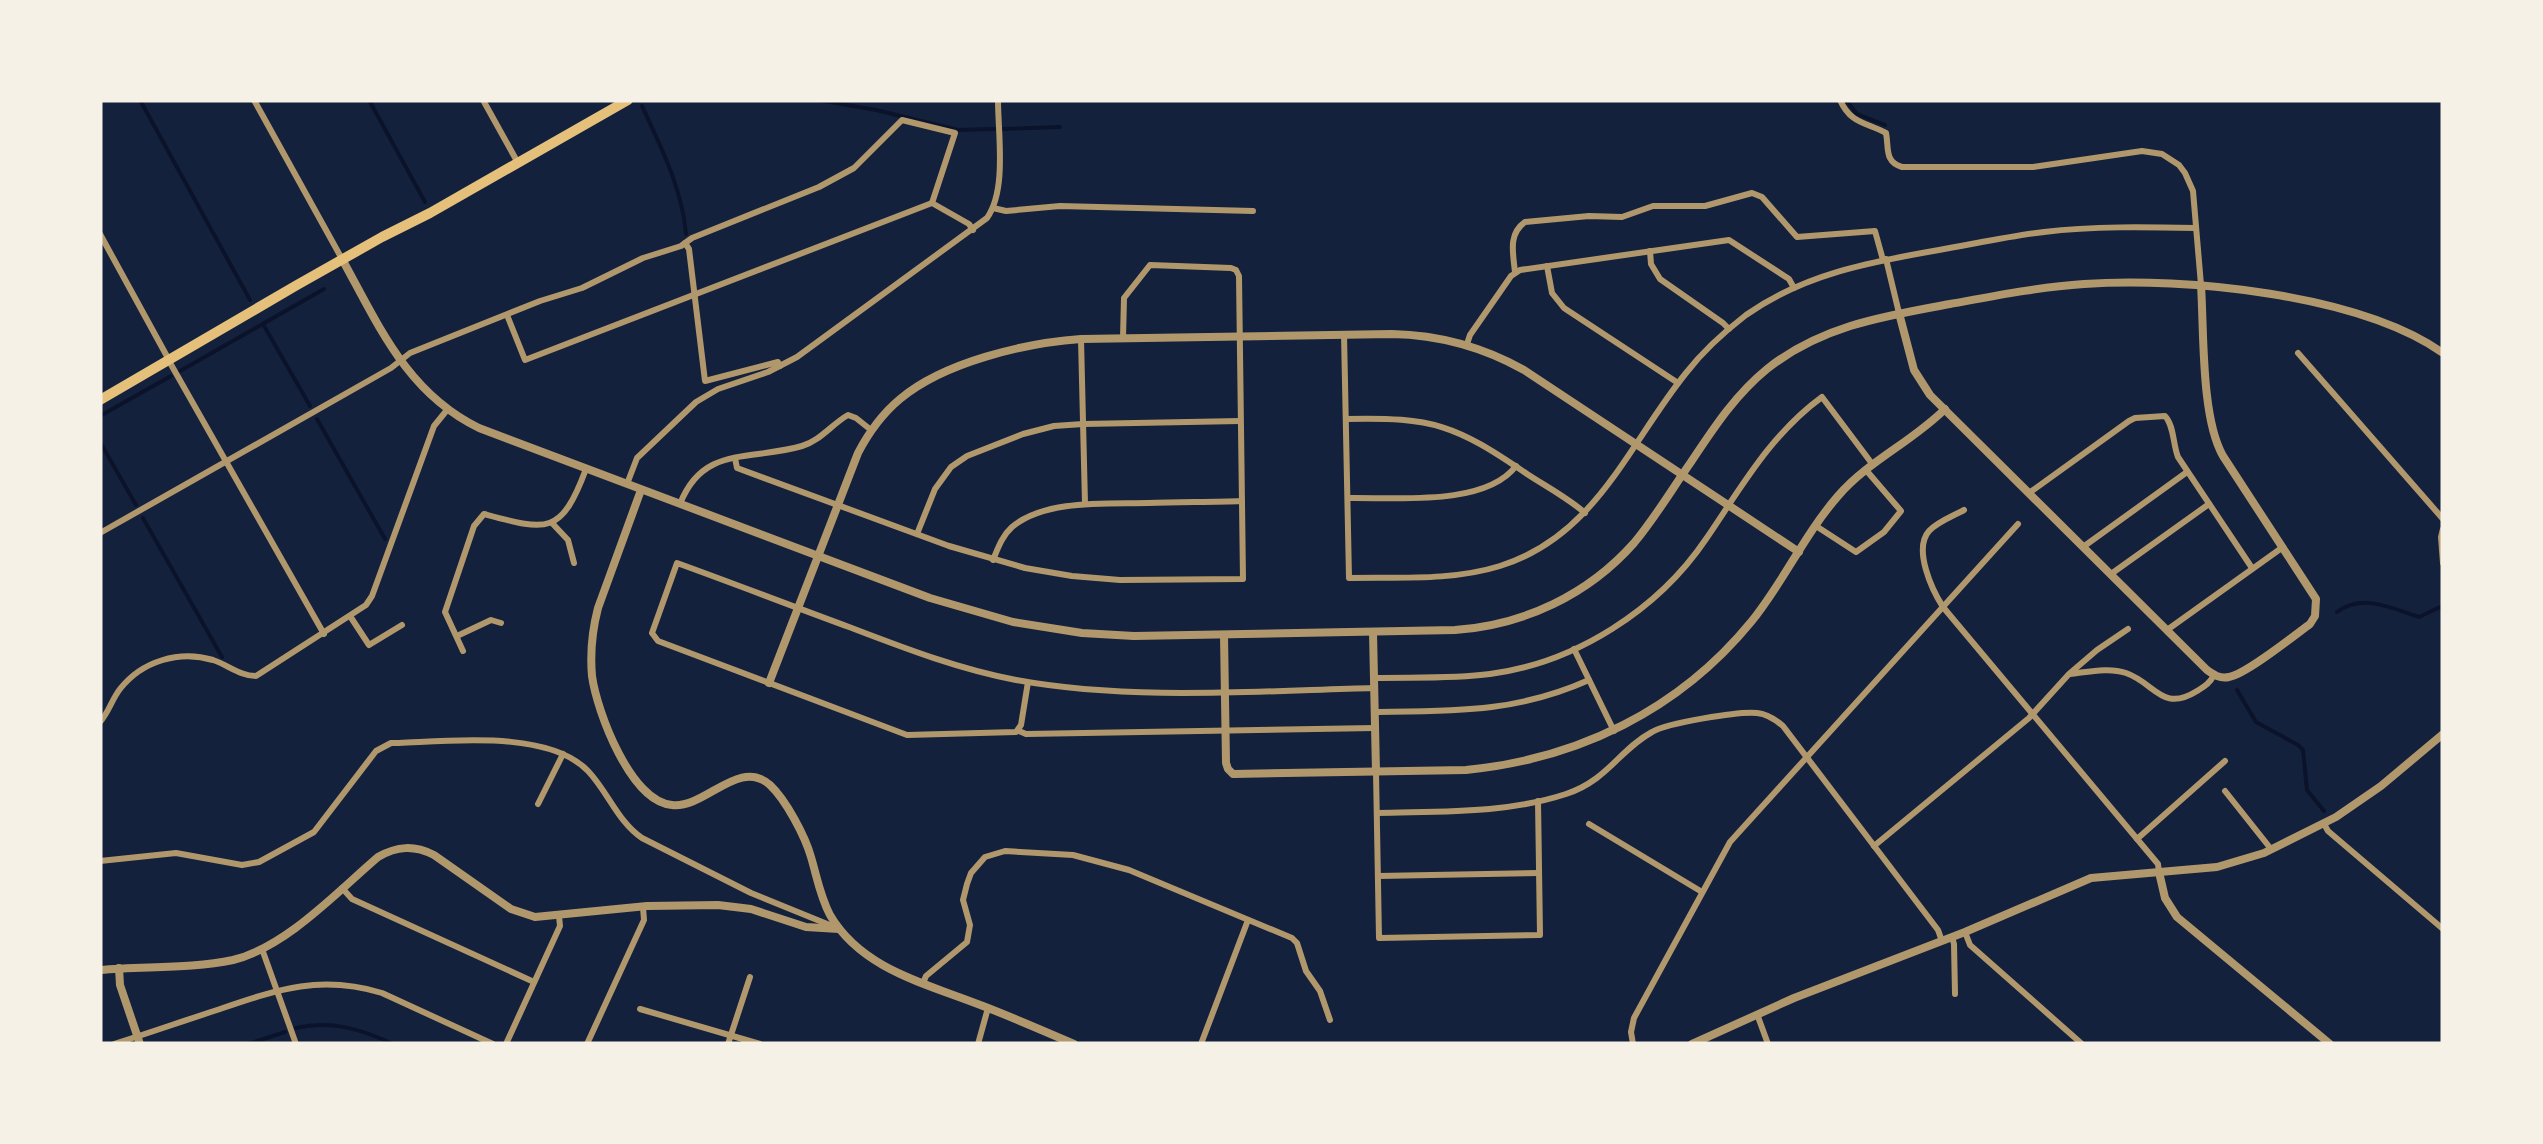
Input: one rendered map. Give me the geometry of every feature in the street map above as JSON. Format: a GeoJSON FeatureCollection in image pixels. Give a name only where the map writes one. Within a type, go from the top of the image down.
{"type":"FeatureCollection","features":[{"type":"Feature","properties":{"kind":"main road"},"geometry":{"type":"LineString","coordinates":[[100,400],[342,259],[628,100]]}},
{"type":"Feature","properties":{"kind":"street"},"geometry":{"type":"LineString","coordinates":[[254,100],[400,360],[423,389],[447,410],[479,428],[946,604],[1014,622],[1100,634],[1456,630],[1518,619],[1588,584],[1624,553],[1645,530],[1730,406],[1781,359],[1843,327],[1899,313],[2067,285],[2201,285],[2350,312],[2412,334],[2443,353]]}},
{"type":"Feature","properties":{"kind":"street"},"geometry":{"type":"LineString","coordinates":[[483,100],[518,163]]}},
{"type":"Feature","properties":{"kind":"street"},"geometry":{"type":"LineString","coordinates":[[627,484],[638,458],[696,402],[797,356],[987,218],[994,208],[998,188],[998,100]]}},
{"type":"Feature","properties":{"kind":"street"},"geometry":{"type":"LineString","coordinates":[[1467,344],[1515,272],[1512,242],[1525,222],[1622,217],[1652,206],[1705,206],[1752,193],[1762,197],[1798,237],[1875,231],[1917,376],[1930,395],[2214,675],[2235,676],[2302,629],[2315,616],[2313,590],[2214,439],[2190,182],[2178,165],[2162,154],[2142,151],[2033,167],[1902,167],[1889,159],[1886,133],[1853,119],[1840,100]]}},
{"type":"Feature","properties":{"kind":"street"},"geometry":{"type":"LineString","coordinates":[[100,533],[410,353],[582,288],[638,260],[819,187],[854,168],[902,120],[955,134],[932,203]]}},
{"type":"Feature","properties":{"kind":"street"},"geometry":{"type":"LineString","coordinates":[[932,203],[973,230]]}},
{"type":"Feature","properties":{"kind":"street"},"geometry":{"type":"LineString","coordinates":[[506,315],[525,360],[932,203]]}},
{"type":"Feature","properties":{"kind":"street"},"geometry":{"type":"LineString","coordinates":[[994,208],[1254,211]]}},
{"type":"Feature","properties":{"kind":"street"},"geometry":{"type":"LineString","coordinates":[[1344,334],[1349,578],[1452,575],[1500,566],[1546,546],[1585,514],[1701,355],[1729,329],[1794,288],[1844,268],[2046,232],[2109,227],[2196,228]]}},
{"type":"Feature","properties":{"kind":"street"},"geometry":{"type":"LineString","coordinates":[[100,234],[324,634]]}},
{"type":"Feature","properties":{"kind":"street"},"geometry":{"type":"LineString","coordinates":[[1515,272],[1729,240],[1790,279],[1794,288]]}},
{"type":"Feature","properties":{"kind":"street"},"geometry":{"type":"LineString","coordinates":[[684,243],[689,250],[705,381],[778,362],[780,366]]}},
{"type":"Feature","properties":{"kind":"street"},"geometry":{"type":"LineString","coordinates":[[1650,251],[1660,280],[1729,329]]}},
{"type":"Feature","properties":{"kind":"street"},"geometry":{"type":"LineString","coordinates":[[735,458],[736,468],[993,560],[1056,574],[1104,579],[1244,580],[1236,270],[1155,264],[1146,268],[1124,298],[1123,338]]}},
{"type":"Feature","properties":{"kind":"street"},"geometry":{"type":"LineString","coordinates":[[1547,266],[1552,293],[1564,308],[1678,383]]}},
{"type":"Feature","properties":{"kind":"street"},"geometry":{"type":"LineString","coordinates":[[769,683],[837,505],[871,430],[900,399],[929,380],[1019,347],[1082,339],[1344,334],[1410,334],[1467,344],[1524,370],[1799,552]]}},
{"type":"Feature","properties":{"kind":"street"},"geometry":{"type":"LineString","coordinates":[[1082,339],[1084,504]]}},
{"type":"Feature","properties":{"kind":"street"},"geometry":{"type":"LineString","coordinates":[[2298,353],[2443,519]]}},
{"type":"Feature","properties":{"kind":"street"},"geometry":{"type":"LineString","coordinates":[[1374,678],[1490,674],[1542,662],[1618,625],[1658,594],[1692,558],[1760,457],[1782,431],[1822,398],[1900,510],[1884,532],[1856,552],[1816,526]]}},
{"type":"Feature","properties":{"kind":"street"},"geometry":{"type":"LineString","coordinates":[[1224,635],[1226,763],[1233,774],[1448,771],[1502,766],[1572,748],[1614,731],[1662,703],[1716,660],[1751,622],[1835,499],[1945,409]]}},
{"type":"Feature","properties":{"kind":"street"},"geometry":{"type":"LineString","coordinates":[[100,722],[128,680],[164,659],[206,658],[243,675],[256,676],[366,605],[434,426],[447,410]]}},
{"type":"Feature","properties":{"kind":"street"},"geometry":{"type":"LineString","coordinates":[[680,504],[701,470],[713,463],[804,446],[848,415],[871,430]]}},
{"type":"Feature","properties":{"kind":"street"},"geometry":{"type":"LineString","coordinates":[[2029,493],[2135,418],[2160,416],[2168,419],[2175,450],[2187,472],[2252,568]]}},
{"type":"Feature","properties":{"kind":"street"},"geometry":{"type":"LineString","coordinates":[[1346,419],[1406,419],[1437,424],[1480,442],[1585,514]]}},
{"type":"Feature","properties":{"kind":"street"},"geometry":{"type":"LineString","coordinates":[[917,534],[940,481],[959,461],[1033,431],[1083,424],[1240,421]]}},
{"type":"Feature","properties":{"kind":"street"},"geometry":{"type":"LineString","coordinates":[[1348,498],[1456,495],[1492,484],[1516,466]]}},
{"type":"Feature","properties":{"kind":"street"},"geometry":{"type":"LineString","coordinates":[[464,651],[445,612],[474,526],[484,514],[524,524],[552,523],[580,486],[586,469]]}},
{"type":"Feature","properties":{"kind":"street"},"geometry":{"type":"LineString","coordinates":[[2083,546],[2187,472]]}},
{"type":"Feature","properties":{"kind":"street"},"geometry":{"type":"LineString","coordinates":[[641,490],[594,626],[592,678],[608,728],[643,790],[661,803],[675,806],[690,803],[738,778],[756,778],[771,786],[804,837],[822,899],[854,944],[872,959],[923,983],[1074,1044]]}},
{"type":"Feature","properties":{"kind":"street"},"geometry":{"type":"LineString","coordinates":[[993,560],[1005,535],[1018,523],[1057,508],[1242,501]]}},
{"type":"Feature","properties":{"kind":"street"},"geometry":{"type":"LineString","coordinates":[[2111,574],[2209,504]]}},
{"type":"Feature","properties":{"kind":"street"},"geometry":{"type":"LineString","coordinates":[[1964,510],[1926,535],[1925,570],[1930,588],[2158,864],[2165,898],[2177,917],[2330,1044]]}},
{"type":"Feature","properties":{"kind":"street"},"geometry":{"type":"LineString","coordinates":[[552,523],[568,540],[574,563]]}},
{"type":"Feature","properties":{"kind":"street"},"geometry":{"type":"LineString","coordinates":[[1633,1044],[1632,1025],[1730,842],[2018,524]]}},
{"type":"Feature","properties":{"kind":"street"},"geometry":{"type":"LineString","coordinates":[[2443,528],[2443,563]]}},
{"type":"Feature","properties":{"kind":"street"},"geometry":{"type":"LineString","coordinates":[[2167,630],[2284,546]]}},
{"type":"Feature","properties":{"kind":"street"},"geometry":{"type":"LineString","coordinates":[[1028,682],[1018,730],[907,734],[654,638],[652,628],[678,563],[928,657],[1028,682],[1120,692],[1374,688]]}},
{"type":"Feature","properties":{"kind":"street"},"geometry":{"type":"LineString","coordinates":[[350,616],[369,645],[402,625]]}},
{"type":"Feature","properties":{"kind":"street"},"geometry":{"type":"LineString","coordinates":[[456,636],[491,620],[502,623]]}},
{"type":"Feature","properties":{"kind":"street"},"geometry":{"type":"LineString","coordinates":[[1874,846],[2033,714],[2097,650],[2128,629]]}},
{"type":"Feature","properties":{"kind":"street"},"geometry":{"type":"LineString","coordinates":[[1373,632],[1379,938],[1540,935],[1538,800]]}},
{"type":"Feature","properties":{"kind":"street"},"geometry":{"type":"LineString","coordinates":[[1574,649],[1614,731]]}},
{"type":"Feature","properties":{"kind":"street"},"geometry":{"type":"LineString","coordinates":[[2069,674],[2124,672],[2172,699],[2192,694],[2214,675]]}},
{"type":"Feature","properties":{"kind":"street"},"geometry":{"type":"LineString","coordinates":[[1375,712],[1495,708],[1534,701],[1589,680]]}},
{"type":"Feature","properties":{"kind":"street"},"geometry":{"type":"LineString","coordinates":[[1376,812],[1485,810],[1568,793],[1595,780],[1643,738],[1661,728],[1746,714],[1766,715],[1784,726],[1938,930],[1954,944],[1955,994]]}},
{"type":"Feature","properties":{"kind":"street"},"geometry":{"type":"LineString","coordinates":[[1018,730],[1026,734],[1375,728]]}},
{"type":"Feature","properties":{"kind":"street"},"geometry":{"type":"LineString","coordinates":[[1692,1044],[2091,878],[2216,867],[2270,850],[2324,824],[2381,786],[2443,734]]}},
{"type":"Feature","properties":{"kind":"street"},"geometry":{"type":"LineString","coordinates":[[100,861],[176,853],[242,865],[258,862],[314,832],[370,756],[383,746],[502,740],[563,754],[591,774],[628,826],[642,838],[751,893],[839,928]]}},
{"type":"Feature","properties":{"kind":"street"},"geometry":{"type":"LineString","coordinates":[[538,804],[563,754]]}},
{"type":"Feature","properties":{"kind":"street"},"geometry":{"type":"LineString","coordinates":[[2137,839],[2224,761]]}},
{"type":"Feature","properties":{"kind":"street"},"geometry":{"type":"LineString","coordinates":[[2226,790],[2270,850]]}},
{"type":"Feature","properties":{"kind":"street"},"geometry":{"type":"LineString","coordinates":[[1588,824],[1702,892]]}},
{"type":"Feature","properties":{"kind":"street"},"geometry":{"type":"LineString","coordinates":[[2324,824],[2443,929]]}},
{"type":"Feature","properties":{"kind":"street"},"geometry":{"type":"LineString","coordinates":[[100,970],[218,962],[262,949],[288,934],[396,848],[416,848],[434,855],[519,912],[535,917],[643,906],[729,905],[806,928],[839,928]]}},
{"type":"Feature","properties":{"kind":"street"},"geometry":{"type":"LineString","coordinates":[[923,983],[926,976],[967,942],[970,925],[963,900],[966,884],[985,856],[995,852],[1058,854],[1130,870],[1295,940],[1330,1020]]}},
{"type":"Feature","properties":{"kind":"street"},"geometry":{"type":"LineString","coordinates":[[1378,876],[1539,872]]}},
{"type":"Feature","properties":{"kind":"street"},"geometry":{"type":"LineString","coordinates":[[342,888],[352,899],[534,982]]}},
{"type":"Feature","properties":{"kind":"street"},"geometry":{"type":"LineString","coordinates":[[587,1044],[644,920],[643,906]]}},
{"type":"Feature","properties":{"kind":"street"},"geometry":{"type":"LineString","coordinates":[[506,1044],[560,926],[559,916]]}},
{"type":"Feature","properties":{"kind":"street"},"geometry":{"type":"LineString","coordinates":[[1201,1044],[1248,920]]}},
{"type":"Feature","properties":{"kind":"street"},"geometry":{"type":"LineString","coordinates":[[1965,932],[1970,944],[2082,1044]]}},
{"type":"Feature","properties":{"kind":"street"},"geometry":{"type":"LineString","coordinates":[[262,949],[296,1044]]}},
{"type":"Feature","properties":{"kind":"street"},"geometry":{"type":"LineString","coordinates":[[119,968],[120,985],[139,1040]]}},
{"type":"Feature","properties":{"kind":"street"},"geometry":{"type":"LineString","coordinates":[[729,1040],[750,977]]}},
{"type":"Feature","properties":{"kind":"street"},"geometry":{"type":"LineString","coordinates":[[114,1044],[139,1040],[277,989],[331,984],[366,988],[493,1044]]}},
{"type":"Feature","properties":{"kind":"street"},"geometry":{"type":"LineString","coordinates":[[978,1044],[988,1008]]}},
{"type":"Feature","properties":{"kind":"street"},"geometry":{"type":"LineString","coordinates":[[640,1009],[729,1040],[760,1044]]}},
{"type":"Feature","properties":{"kind":"street"},"geometry":{"type":"LineString","coordinates":[[1757,1014],[1768,1044]]}},
{"type":"Feature","properties":{"kind":"waterway"},"geometry":{"type":"LineString","coordinates":[[140,100],[250,300]]}},
{"type":"Feature","properties":{"kind":"waterway"},"geometry":{"type":"LineString","coordinates":[[369,100],[425,202]]}},
{"type":"Feature","properties":{"kind":"waterway"},"geometry":{"type":"LineString","coordinates":[[818,100],[958,130],[994,129]]}},
{"type":"Feature","properties":{"kind":"waterway"},"geometry":{"type":"LineString","coordinates":[[1846,100],[1857,114],[1885,125]]}},
{"type":"Feature","properties":{"kind":"waterway"},"geometry":{"type":"LineString","coordinates":[[642,106],[675,184],[686,234]]}},
{"type":"Feature","properties":{"kind":"waterway"},"geometry":{"type":"LineString","coordinates":[[1003,129],[1060,127]]}},
{"type":"Feature","properties":{"kind":"waterway"},"geometry":{"type":"LineString","coordinates":[[180,371],[324,289]]}},
{"type":"Feature","properties":{"kind":"waterway"},"geometry":{"type":"LineString","coordinates":[[263,324],[310,406]]}},
{"type":"Feature","properties":{"kind":"waterway"},"geometry":{"type":"LineString","coordinates":[[100,416],[171,376]]}},
{"type":"Feature","properties":{"kind":"waterway"},"geometry":{"type":"LineString","coordinates":[[317,419],[385,539]]}},
{"type":"Feature","properties":{"kind":"waterway"},"geometry":{"type":"LineString","coordinates":[[100,442],[136,505]]}},
{"type":"Feature","properties":{"kind":"waterway"},"geometry":{"type":"LineString","coordinates":[[143,518],[222,657]]}},
{"type":"Feature","properties":{"kind":"waterway"},"geometry":{"type":"LineString","coordinates":[[2337,612],[2367,603],[2419,617],[2443,609]]}},
{"type":"Feature","properties":{"kind":"waterway"},"geometry":{"type":"LineString","coordinates":[[2237,690],[2256,722],[2303,750],[2307,790],[2324,811]]}},
{"type":"Feature","properties":{"kind":"waterway"},"geometry":{"type":"LineString","coordinates":[[296,1028],[346,1027],[393,1044]]}},
{"type":"Feature","properties":{"kind":"waterway"},"geometry":{"type":"LineString","coordinates":[[248,1044],[285,1032]]}}]}
